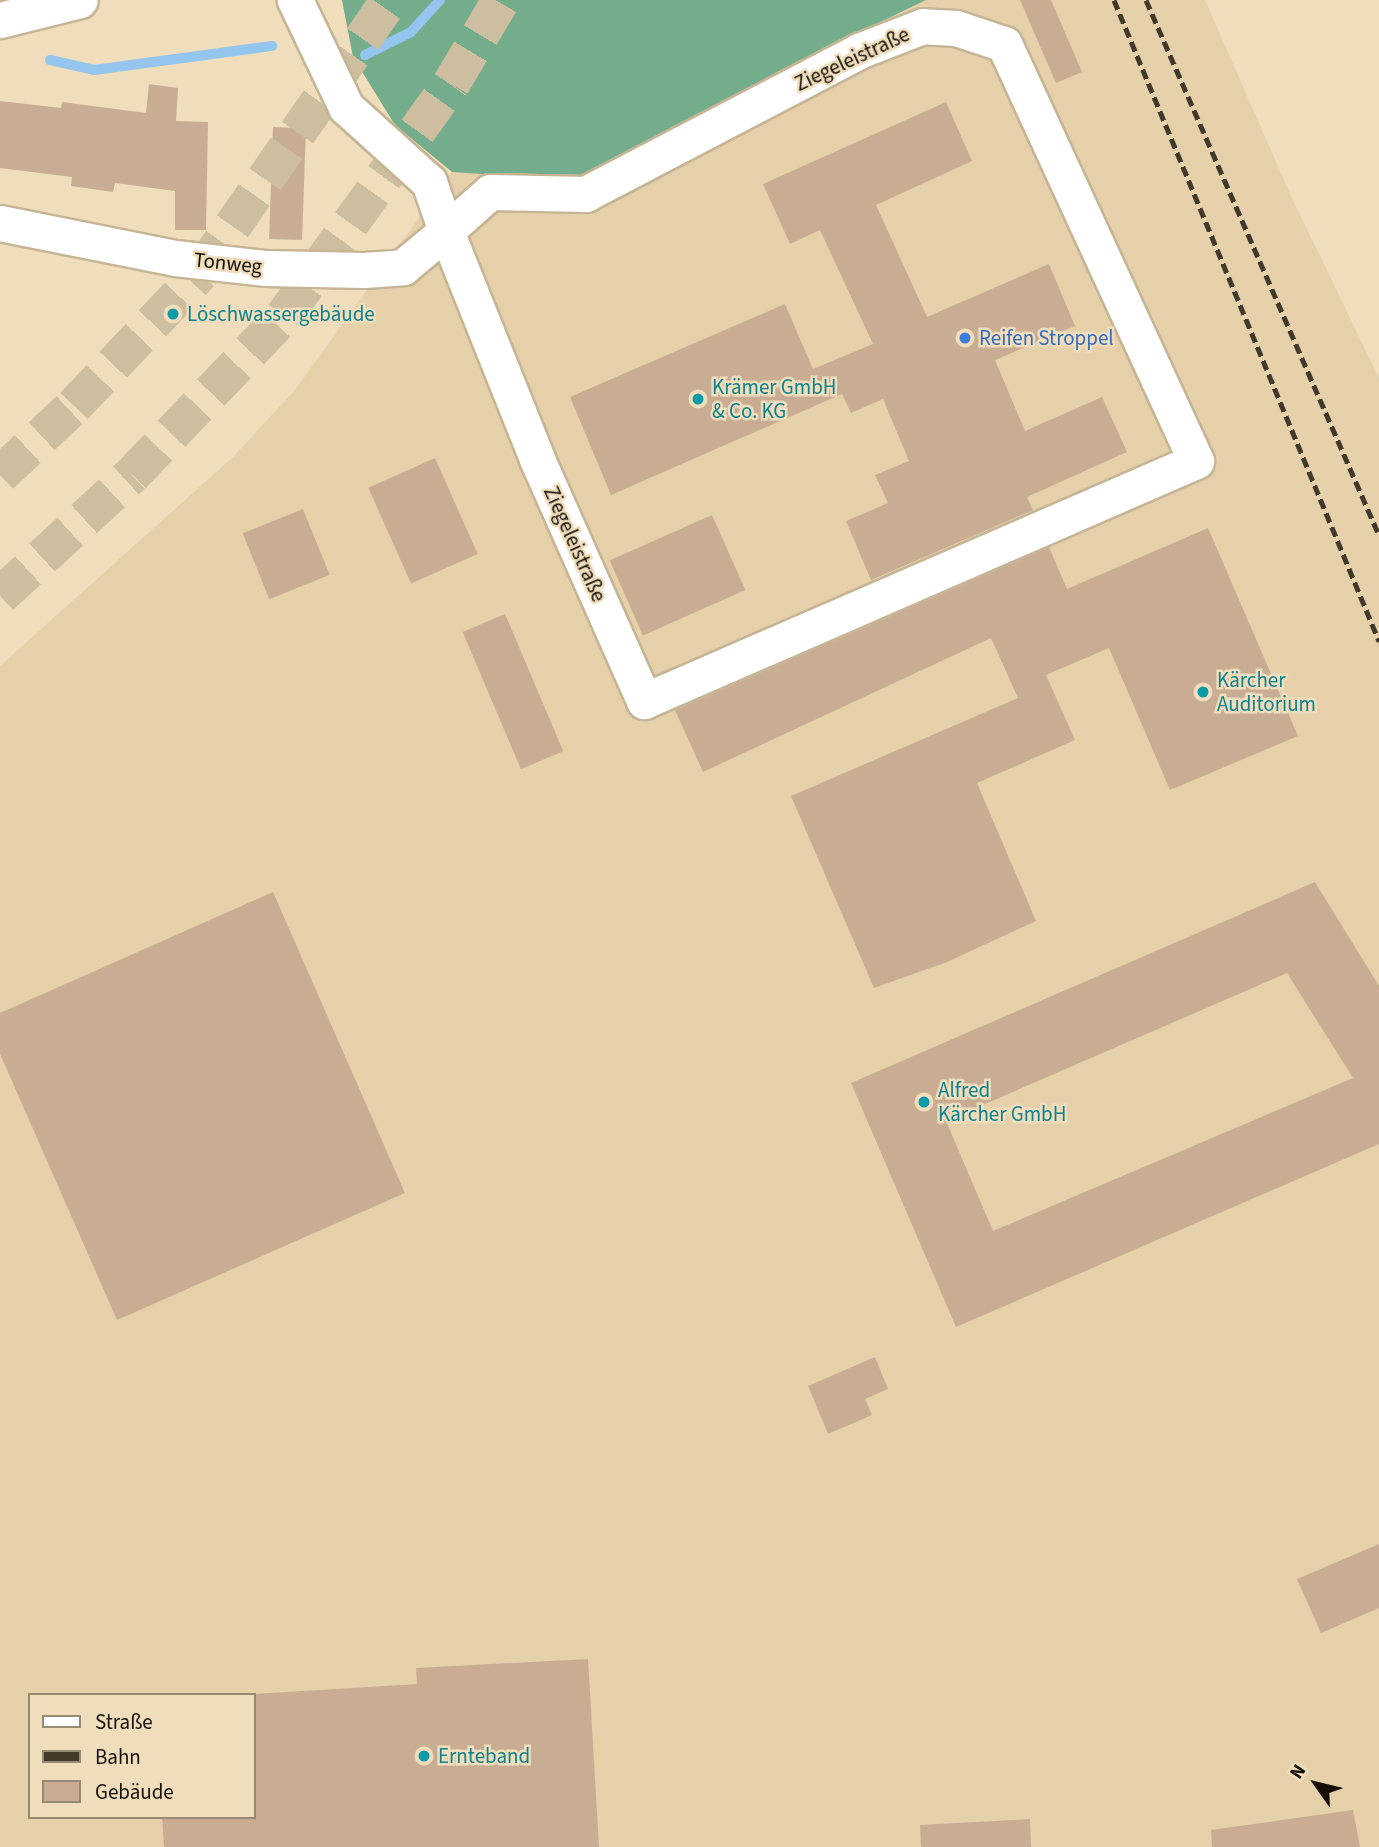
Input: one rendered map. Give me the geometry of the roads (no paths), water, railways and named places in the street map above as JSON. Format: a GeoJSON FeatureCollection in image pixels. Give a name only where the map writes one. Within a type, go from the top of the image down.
{"type":"FeatureCollection","features":[{"type":"Feature","properties":{"kind":"street"},"geometry":{"type":"LineString","coordinates":[[0,20],[80,0]]}},
{"type":"Feature","properties":{"kind":"street","name":"Ziegeleistraße"},"geometry":{"type":"LineString","coordinates":[[295,0],[346,107],[429,182],[446,231],[537,458],[644,701],[1196,461],[1004,44],[956,28],[923,26],[859,51],[586,194],[490,192],[446,231]]}},
{"type":"Feature","properties":{"kind":"street","name":"Tonweg"},"geometry":{"type":"LineString","coordinates":[[0,223],[175,258],[266,268],[364,270],[403,267],[446,231]]}},
{"type":"Feature","properties":{"kind":"waterway"},"geometry":{"type":"LineString","coordinates":[[365,55],[411,32],[440,0]]}},
{"type":"Feature","properties":{"kind":"waterway"},"geometry":{"type":"LineString","coordinates":[[50,60],[94,70],[272,46]]}},
{"type":"Feature","properties":{"kind":"tunnel"},"geometry":{"type":"LineString","coordinates":[[0,475],[74,406],[200,273],[390,0]]}},
{"type":"Feature","properties":{"kind":"tunnel"},"geometry":{"type":"LineString","coordinates":[[0,596],[132,475],[284,316],[451,84],[501,0]]}},
{"type":"Feature","properties":{"kind":"railway"},"geometry":{"type":"LineString","coordinates":[[1114,0],[1379,641]]}},
{"type":"Feature","properties":{"kind":"railway"},"geometry":{"type":"LineString","coordinates":[[1146,0],[1379,535]]}},
{"type":"Feature","properties":{"kind":"place","name":"Löschwassergebäude"},"geometry":{"type":"Point","coordinates":[173,314]}},
{"type":"Feature","properties":{"kind":"place","name":"Reifen Stroppel"},"geometry":{"type":"Point","coordinates":[965,338]}},
{"type":"Feature","properties":{"kind":"place","name":"Krämer GmbH & Co. KG"},"geometry":{"type":"Point","coordinates":[698,399]}},
{"type":"Feature","properties":{"kind":"place","name":"Kärcher Auditorium"},"geometry":{"type":"Point","coordinates":[1203,692]}},
{"type":"Feature","properties":{"kind":"place","name":"Alfred Kärcher GmbH"},"geometry":{"type":"Point","coordinates":[924,1102]}},
{"type":"Feature","properties":{"kind":"place","name":"Ernteband"},"geometry":{"type":"Point","coordinates":[424,1756]}}]}
